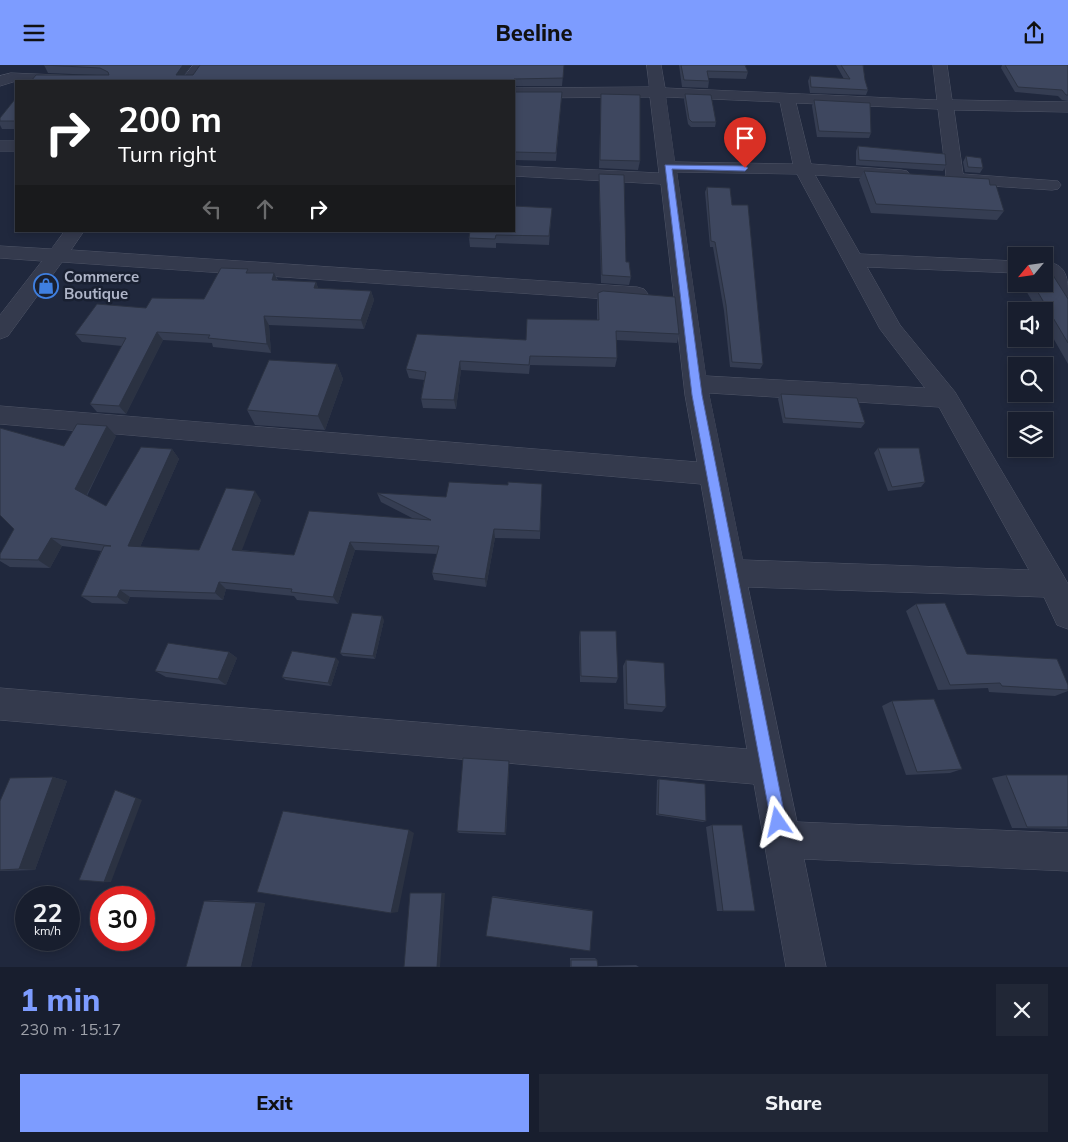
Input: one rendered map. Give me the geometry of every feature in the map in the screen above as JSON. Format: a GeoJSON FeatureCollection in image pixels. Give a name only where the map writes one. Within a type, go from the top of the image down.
{"type":"FeatureCollection","features":[{"type":"Feature","properties":{"kind":"street"},"geometry":{"type":"LineString","coordinates":[[189,80],[200,65]]}},
{"type":"Feature","properties":{"kind":"street"},"geometry":{"type":"LineString","coordinates":[[654,65],[668,173],[668,297],[696,384],[806,967]]}},
{"type":"Feature","properties":{"kind":"street"},"geometry":{"type":"LineString","coordinates":[[940,65],[955,179]]}},
{"type":"Feature","properties":{"kind":"street"},"geometry":{"type":"LineString","coordinates":[[0,83],[10,77],[80,80]]}},
{"type":"Feature","properties":{"kind":"street"},"geometry":{"type":"LineString","coordinates":[[515,93],[658,92],[945,105],[1068,107]]}},
{"type":"Feature","properties":{"kind":"street"},"geometry":{"type":"LineString","coordinates":[[787,97],[802,169],[892,329],[946,398],[1053,584],[1068,615]]}},
{"type":"Feature","properties":{"kind":"street"},"geometry":{"type":"LineString","coordinates":[[0,146],[15,146]]}},
{"type":"Feature","properties":{"kind":"street"},"geometry":{"type":"LineString","coordinates":[[515,171],[668,173],[802,169],[917,177]]}},
{"type":"Feature","properties":{"kind":"street"},"geometry":{"type":"LineString","coordinates":[[936,178],[1052,185]]}},
{"type":"Feature","properties":{"kind":"street"},"geometry":{"type":"LineString","coordinates":[[0,331],[74,232]]}},
{"type":"Feature","properties":{"kind":"street"},"geometry":{"type":"LineString","coordinates":[[0,252],[668,297]]}},
{"type":"Feature","properties":{"kind":"street"},"geometry":{"type":"LineString","coordinates":[[853,259],[1008,267]]}},
{"type":"Feature","properties":{"kind":"street"},"geometry":{"type":"LineString","coordinates":[[1055,269],[1068,290]]}},
{"type":"Feature","properties":{"kind":"street"},"geometry":{"type":"LineString","coordinates":[[696,384],[946,398]]}},
{"type":"Feature","properties":{"kind":"street"},"geometry":{"type":"LineString","coordinates":[[0,415],[712,474]]}},
{"type":"Feature","properties":{"kind":"street"},"geometry":{"type":"LineString","coordinates":[[731,573],[1053,584]]}},
{"type":"Feature","properties":{"kind":"street"},"geometry":{"type":"LineString","coordinates":[[0,703],[768,767]]}},
{"type":"Feature","properties":{"kind":"street"},"geometry":{"type":"LineString","coordinates":[[782,840],[1068,851]]}},
{"type":"Feature","properties":{"kind":"building"},"geometry":{"type":"Polygon","coordinates":[[[44,65],[183,65],[176,75],[193,75],[200,65],[564,65],[563,78],[513,80],[32,80],[36,75],[109,75],[108,72],[100,68],[44,65]]]}},
{"type":"Feature","properties":{"kind":"building"},"geometry":{"type":"Polygon","coordinates":[[[681,65],[745,65],[748,72],[707,71],[709,81],[684,80],[681,65]]]}},
{"type":"Feature","properties":{"kind":"building"},"geometry":{"type":"Polygon","coordinates":[[[841,65],[863,65],[868,90],[811,87],[810,76],[850,79],[841,65]]]}},
{"type":"Feature","properties":{"kind":"building"},"geometry":{"type":"Polygon","coordinates":[[[1005,65],[1068,65],[1068,95],[1062,90],[1018,87],[1005,65]]]}},
{"type":"Feature","properties":{"kind":"building"},"geometry":{"type":"Polygon","coordinates":[[[515,92],[562,92],[556,153],[515,152],[515,92]]]}},
{"type":"Feature","properties":{"kind":"building"},"geometry":{"type":"Polygon","coordinates":[[[601,94],[640,95],[640,161],[600,160],[601,94]]]}},
{"type":"Feature","properties":{"kind":"building"},"geometry":{"type":"Polygon","coordinates":[[[685,94],[711,95],[716,122],[692,122],[689,119],[685,94]]]}},
{"type":"Feature","properties":{"kind":"building"},"geometry":{"type":"Polygon","coordinates":[[[15,99],[15,121],[0,121],[0,118],[15,99]]]}},
{"type":"Feature","properties":{"kind":"building"},"geometry":{"type":"Polygon","coordinates":[[[814,100],[870,103],[871,133],[819,131],[814,100]]]}},
{"type":"Feature","properties":{"kind":"building"},"geometry":{"type":"Polygon","coordinates":[[[858,146],[945,154],[946,165],[859,160],[858,146]]]}},
{"type":"Feature","properties":{"kind":"building"},"geometry":{"type":"Polygon","coordinates":[[[966,156],[981,158],[983,168],[968,167],[966,156]]]}},
{"type":"Feature","properties":{"kind":"building"},"geometry":{"type":"Polygon","coordinates":[[[864,171],[989,179],[990,185],[996,185],[1004,211],[876,204],[864,171]]]}},
{"type":"Feature","properties":{"kind":"building"},"geometry":{"type":"Polygon","coordinates":[[[599,174],[624,175],[626,262],[629,262],[631,277],[602,275],[599,174]]]}},
{"type":"Feature","properties":{"kind":"building"},"geometry":{"type":"Polygon","coordinates":[[[707,187],[730,188],[732,205],[748,205],[763,364],[732,362],[726,305],[715,242],[711,241],[707,187]]]}},
{"type":"Feature","properties":{"kind":"building"},"geometry":{"type":"Polygon","coordinates":[[[515,206],[552,208],[549,236],[496,235],[495,239],[469,238],[470,232],[515,232],[515,206]]]}},
{"type":"Feature","properties":{"kind":"building"},"geometry":{"type":"Polygon","coordinates":[[[221,268],[248,269],[246,273],[274,273],[272,280],[316,282],[314,288],[371,291],[361,320],[264,316],[267,344],[208,338],[210,335],[157,332],[119,406],[90,404],[126,338],[75,334],[97,304],[146,308],[152,298],[204,299],[221,268]]]}},
{"type":"Feature","properties":{"kind":"building"},"geometry":{"type":"Polygon","coordinates":[[[1053,275],[1068,299],[1068,343],[1053,318],[1053,302],[1044,302],[1038,293],[1053,292],[1053,275]]]}},
{"type":"Feature","properties":{"kind":"building"},"geometry":{"type":"Polygon","coordinates":[[[603,291],[675,297],[679,334],[616,331],[617,358],[530,356],[529,365],[460,361],[454,400],[421,399],[426,372],[406,369],[417,334],[526,340],[527,319],[599,320],[598,293],[603,291]]]}},
{"type":"Feature","properties":{"kind":"building"},"geometry":{"type":"Polygon","coordinates":[[[269,360],[337,364],[318,416],[247,410],[269,360]]]}},
{"type":"Feature","properties":{"kind":"building"},"geometry":{"type":"Polygon","coordinates":[[[781,394],[857,398],[865,423],[785,418],[781,394]]]}},
{"type":"Feature","properties":{"kind":"building"},"geometry":{"type":"Polygon","coordinates":[[[77,424],[107,426],[75,489],[106,506],[141,447],[172,449],[128,546],[199,550],[226,488],[255,491],[232,550],[294,555],[309,511],[431,520],[377,493],[446,497],[449,482],[508,485],[508,482],[542,484],[540,531],[494,529],[485,579],[432,573],[439,546],[350,542],[333,597],[291,592],[292,589],[219,582],[215,593],[120,590],[117,597],[81,596],[104,546],[111,546],[51,538],[38,560],[0,559],[0,554],[14,529],[0,515],[0,428],[64,446],[77,424]]]}},
{"type":"Feature","properties":{"kind":"building"},"geometry":{"type":"Polygon","coordinates":[[[878,448],[919,448],[925,482],[892,487],[878,448]]]}},
{"type":"Feature","properties":{"kind":"building"},"geometry":{"type":"Polygon","coordinates":[[[945,603],[967,654],[1057,659],[1068,685],[1068,690],[1002,686],[1000,683],[950,685],[916,604],[945,603]]]}},
{"type":"Feature","properties":{"kind":"building"},"geometry":{"type":"Polygon","coordinates":[[[352,613],[382,616],[373,656],[340,653],[352,613]]]}},
{"type":"Feature","properties":{"kind":"building"},"geometry":{"type":"Polygon","coordinates":[[[580,631],[616,631],[618,678],[581,676],[580,631]]]}},
{"type":"Feature","properties":{"kind":"building"},"geometry":{"type":"Polygon","coordinates":[[[168,643],[229,652],[218,679],[155,671],[168,643]]]}},
{"type":"Feature","properties":{"kind":"building"},"geometry":{"type":"Polygon","coordinates":[[[292,651],[336,658],[328,683],[282,677],[292,651]]]}},
{"type":"Feature","properties":{"kind":"building"},"geometry":{"type":"Polygon","coordinates":[[[626,660],[664,663],[666,707],[627,704],[626,660]]]}},
{"type":"Feature","properties":{"kind":"building"},"geometry":{"type":"Polygon","coordinates":[[[934,699],[962,769],[917,772],[892,701],[934,699]]]}},
{"type":"Feature","properties":{"kind":"building"},"geometry":{"type":"Polygon","coordinates":[[[463,758],[509,761],[505,833],[457,831],[463,758]]]}},
{"type":"Feature","properties":{"kind":"building"},"geometry":{"type":"Polygon","coordinates":[[[1006,775],[1068,775],[1068,827],[1027,827],[1006,775]]]}},
{"type":"Feature","properties":{"kind":"building"},"geometry":{"type":"Polygon","coordinates":[[[53,777],[19,869],[0,870],[0,801],[10,778],[53,777]]]}},
{"type":"Feature","properties":{"kind":"building"},"geometry":{"type":"Polygon","coordinates":[[[659,779],[705,784],[706,821],[658,814],[659,779]]]}},
{"type":"Feature","properties":{"kind":"building"},"geometry":{"type":"Polygon","coordinates":[[[115,790],[136,798],[104,882],[79,880],[115,790]]]}},
{"type":"Feature","properties":{"kind":"building"},"geometry":{"type":"Polygon","coordinates":[[[283,811],[409,830],[391,913],[257,892],[283,811]]]}},
{"type":"Feature","properties":{"kind":"building"},"geometry":{"type":"Polygon","coordinates":[[[712,825],[742,825],[755,911],[723,911],[712,825]]]}},
{"type":"Feature","properties":{"kind":"building"},"geometry":{"type":"Polygon","coordinates":[[[410,893],[442,893],[437,967],[404,967],[410,893]]]}},
{"type":"Feature","properties":{"kind":"building"},"geometry":{"type":"Polygon","coordinates":[[[492,897],[593,911],[590,951],[486,936],[492,897]]]}},
{"type":"Feature","properties":{"kind":"building"},"geometry":{"type":"Polygon","coordinates":[[[204,901],[256,903],[241,967],[186,967],[204,901]]]}},
{"type":"Feature","properties":{"kind":"building"},"geometry":{"type":"Polygon","coordinates":[[[571,960],[597,960],[598,967],[571,967],[571,960]]]}},
{"type":"Feature","properties":{"kind":"place","name":"Commerce Boutique"},"geometry":{"type":"Point","coordinates":[46,286]}},
{"type":"Feature","properties":{"kind":"route"},"geometry":{"type":"LineString","coordinates":[[745,168],[668,167],[697,395],[778,822]]}}]}
